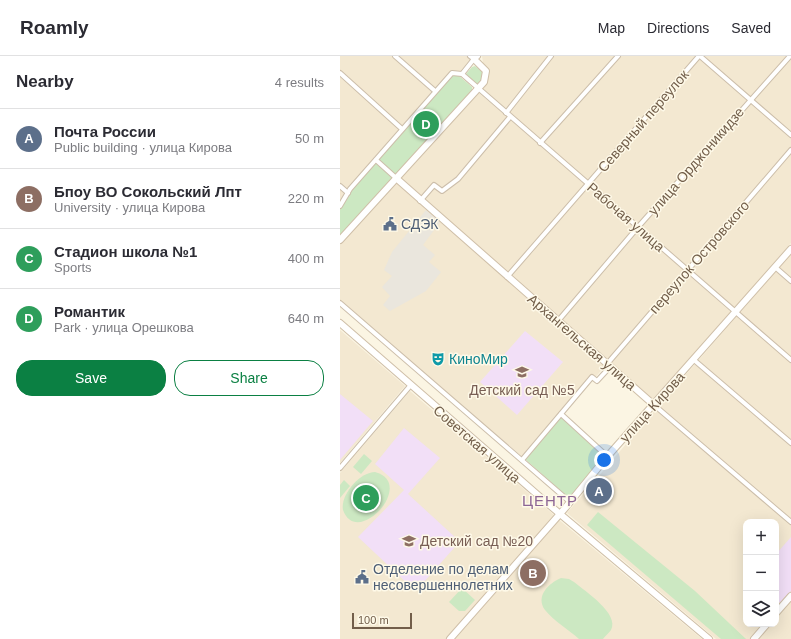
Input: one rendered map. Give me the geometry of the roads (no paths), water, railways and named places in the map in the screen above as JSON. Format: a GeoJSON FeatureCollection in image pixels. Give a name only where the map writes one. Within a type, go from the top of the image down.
{"type":"FeatureCollection","features":[{"type":"Feature","properties":{"kind":"main road"},"geometry":{"type":"LineString","coordinates":[[340,240],[484,82],[486,74],[474,57]]}},
{"type":"Feature","properties":{"kind":"main road","name":"Архангельская улица"},"geometry":{"type":"LineString","coordinates":[[396,178],[420,201],[654,405]]}},
{"type":"Feature","properties":{"kind":"main road","name":"улица Кирова"},"geometry":{"type":"LineString","coordinates":[[450,639],[791,249]]}},
{"type":"Feature","properties":{"kind":"main road","name":"Советская улица"},"geometry":{"type":"LineString","coordinates":[[340,324],[410,386],[709,639]]}},
{"type":"Feature","properties":{"kind":"main road"},"geometry":{"type":"LineString","coordinates":[[779,610],[791,596]]}},
{"type":"Feature","properties":{"kind":"main road"},"geometry":{"type":"LineString","coordinates":[[754,639],[764,627]]}},
{"type":"Feature","properties":{"kind":"street"},"geometry":{"type":"LineString","coordinates":[[395,56],[435,91]]}},
{"type":"Feature","properties":{"kind":"street"},"geometry":{"type":"LineString","coordinates":[[506,113],[551,56]]}},
{"type":"Feature","properties":{"kind":"street"},"geometry":{"type":"LineString","coordinates":[[540,143],[618,56]]}},
{"type":"Feature","properties":{"kind":"street"},"geometry":{"type":"LineString","coordinates":[[700,56],[791,134]]}},
{"type":"Feature","properties":{"kind":"street","name":"Северный переулок"},"geometry":{"type":"LineString","coordinates":[[507,277],[700,56]]}},
{"type":"Feature","properties":{"kind":"street","name":"улица Орджоникидзе"},"geometry":{"type":"LineString","coordinates":[[557,321],[750,99],[790,56]]}},
{"type":"Feature","properties":{"kind":"street"},"geometry":{"type":"LineString","coordinates":[[340,206],[348,193],[435,91],[452,73],[462,74],[474,57]]}},
{"type":"Feature","properties":{"kind":"street"},"geometry":{"type":"LineString","coordinates":[[340,73],[402,129]]}},
{"type":"Feature","properties":{"kind":"street","name":"Рабочая улица"},"geometry":{"type":"LineString","coordinates":[[462,74],[478,90],[791,360]]}},
{"type":"Feature","properties":{"kind":"street"},"geometry":{"type":"LineString","coordinates":[[420,201],[434,185],[442,191],[458,179],[510,117]]}},
{"type":"Feature","properties":{"kind":"street","name":"переулок Островского"},"geometry":{"type":"LineString","coordinates":[[522,460],[592,377],[598,381],[609,365],[686,270],[791,150]]}},
{"type":"Feature","properties":{"kind":"street","name":"Архангельская улица"},"geometry":{"type":"LineString","coordinates":[[376,160],[396,178]]}},
{"type":"Feature","properties":{"kind":"street"},"geometry":{"type":"LineString","coordinates":[[340,186],[348,193]]}},
{"type":"Feature","properties":{"kind":"street"},"geometry":{"type":"LineString","coordinates":[[775,267],[791,280]]}},
{"type":"Feature","properties":{"kind":"street"},"geometry":{"type":"LineString","coordinates":[[340,303],[570,502]]}},
{"type":"Feature","properties":{"kind":"street"},"geometry":{"type":"LineString","coordinates":[[694,360],[791,443]]}},
{"type":"Feature","properties":{"kind":"street"},"geometry":{"type":"LineString","coordinates":[[340,468],[410,386]]}},
{"type":"Feature","properties":{"kind":"street","name":"Архангельская улица"},"geometry":{"type":"LineString","coordinates":[[654,405],[791,522]]}},
{"type":"Feature","properties":{"kind":"street"},"geometry":{"type":"LineString","coordinates":[[561,414],[608,457]]}},
{"type":"Feature","properties":{"kind":"place","name":"Романтик"},"geometry":{"type":"Point","coordinates":[426,124]}},
{"type":"Feature","properties":{"kind":"place","name":"СДЭК"},"geometry":{"type":"Point","coordinates":[390,224]}},
{"type":"Feature","properties":{"kind":"place","name":"КиноМир"},"geometry":{"type":"Point","coordinates":[438,359]}},
{"type":"Feature","properties":{"kind":"place","name":"Детский сад №5"},"geometry":{"type":"Point","coordinates":[522,372]}},
{"type":"Feature","properties":{"kind":"place","name":"Почта России"},"geometry":{"type":"Point","coordinates":[599,491]}},
{"type":"Feature","properties":{"kind":"place","name":"Стадион школа №1"},"geometry":{"type":"Point","coordinates":[366,498]}},
{"type":"Feature","properties":{"kind":"place","name":"Детский сад №20"},"geometry":{"type":"Point","coordinates":[409,541]}},
{"type":"Feature","properties":{"kind":"place","name":"Бпоу ВО Сокольский Лпт"},"geometry":{"type":"Point","coordinates":[533,573]}},
{"type":"Feature","properties":{"kind":"place","name":"Отделение по делам несовершеннолетних"},"geometry":{"type":"Point","coordinates":[362,577]}},
{"type":"Feature","properties":{"kind":"district","name":"ЦЕНТР"},"geometry":{"type":"Point","coordinates":[550,500]}}]}
